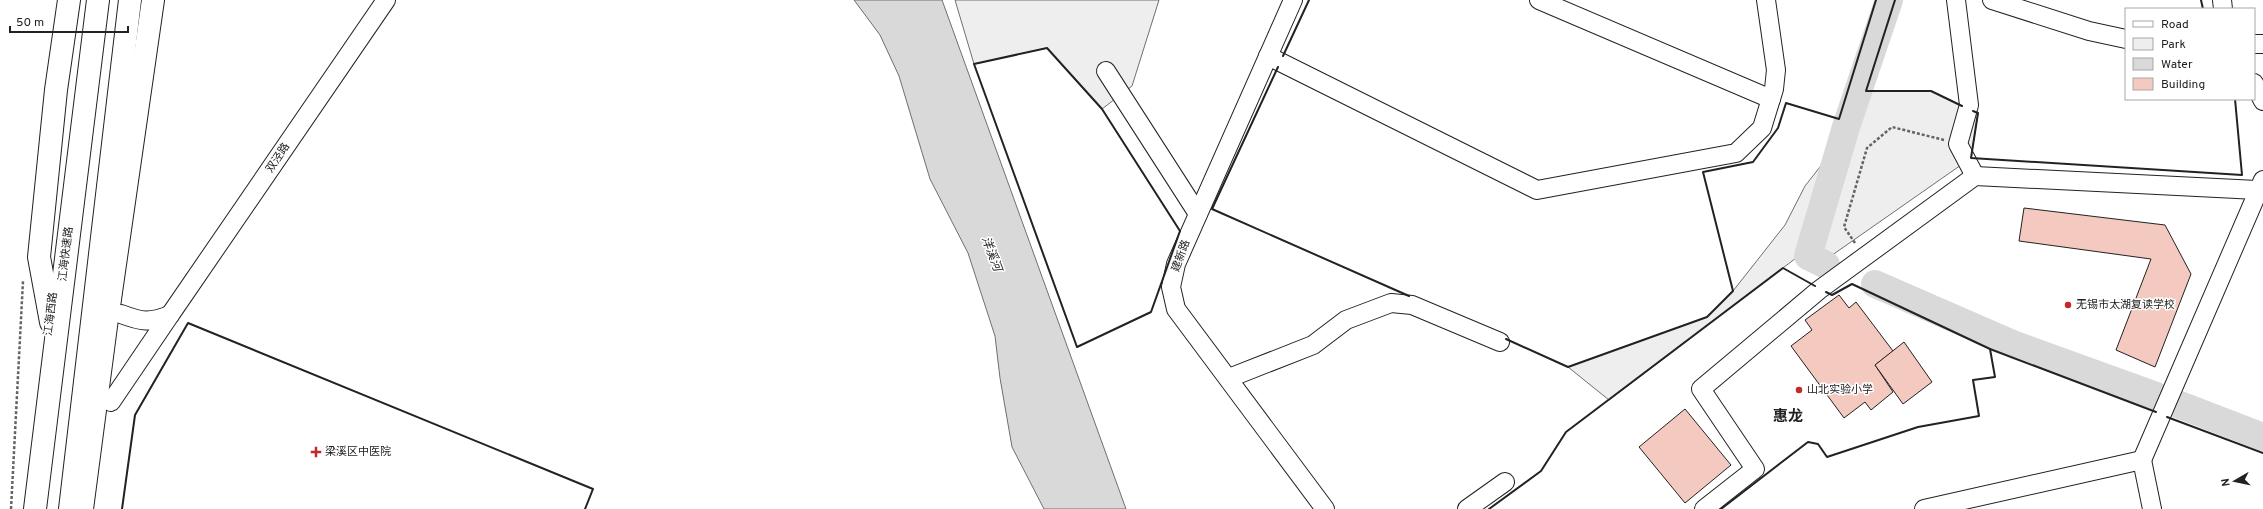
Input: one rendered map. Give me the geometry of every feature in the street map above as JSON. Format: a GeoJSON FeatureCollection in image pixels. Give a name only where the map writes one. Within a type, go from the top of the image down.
{"type":"FeatureCollection","features":[{"type":"Feature","properties":{"kind":"main road"},"geometry":{"type":"LineString","coordinates":[[50,322],[39,257],[56,90],[69,0]]}},
{"type":"Feature","properties":{"kind":"main road","name":"江海西路"},"geometry":{"type":"LineString","coordinates":[[26,509],[90,0]]}},
{"type":"Feature","properties":{"kind":"main road","name":"江海快速路"},"geometry":{"type":"LineString","coordinates":[[35,509],[98,0]]}},
{"type":"Feature","properties":{"kind":"main road"},"geometry":{"type":"LineString","coordinates":[[70,509],[130,0]]}},
{"type":"Feature","properties":{"kind":"main road"},"geometry":{"type":"LineString","coordinates":[[115,310],[146,0]]}},
{"type":"Feature","properties":{"kind":"main road"},"geometry":{"type":"LineString","coordinates":[[82,509],[115,310],[152,0]]}},
{"type":"Feature","properties":{"kind":"street","name":"双泾路"},"geometry":{"type":"LineString","coordinates":[[110,402],[386,0]]}},
{"type":"Feature","properties":{"kind":"street","name":"建新路"},"geometry":{"type":"LineString","coordinates":[[1293,0],[1176,264],[1171,287],[1176,309],[1229,378],[1324,509]]}},
{"type":"Feature","properties":{"kind":"street"},"geometry":{"type":"LineString","coordinates":[[1538,0],[1771,99]]}},
{"type":"Feature","properties":{"kind":"street"},"geometry":{"type":"LineString","coordinates":[[1268,56],[1536,190],[1736,152],[1762,128],[1771,99],[1776,70],[1766,0]]}},
{"type":"Feature","properties":{"kind":"street"},"geometry":{"type":"LineString","coordinates":[[1956,0],[1969,105],[1958,144],[1974,176]]}},
{"type":"Feature","properties":{"kind":"street"},"geometry":{"type":"LineString","coordinates":[[1992,0],[2089,31],[2125,39]]}},
{"type":"Feature","properties":{"kind":"street"},"geometry":{"type":"LineString","coordinates":[[1106,72],[1198,214]]}},
{"type":"Feature","properties":{"kind":"street"},"geometry":{"type":"LineString","coordinates":[[2255,85],[2263,101]]}},
{"type":"Feature","properties":{"kind":"street"},"geometry":{"type":"LineString","coordinates":[[1704,509],[1755,469],[1701,389],[1819,290],[1974,176],[2260,184],[2142,460],[2152,509]]}},
{"type":"Feature","properties":{"kind":"street"},"geometry":{"type":"LineString","coordinates":[[1229,378],[1313,345],[1346,320],[1391,303],[1412,305],[1500,342]]}},
{"type":"Feature","properties":{"kind":"street"},"geometry":{"type":"LineString","coordinates":[[115,310],[140,321],[155,321],[170,315]]}},
{"type":"Feature","properties":{"kind":"street"},"geometry":{"type":"LineString","coordinates":[[1924,509],[2142,460]]}},
{"type":"Feature","properties":{"kind":"street"},"geometry":{"type":"LineString","coordinates":[[1467,509],[1505,482]]}},
{"type":"Feature","properties":{"kind":"path"},"geometry":{"type":"LineString","coordinates":[[1864,257],[1844,226],[1867,148],[1892,128],[1958,144]]}},
{"type":"Feature","properties":{"kind":"green space"},"geometry":{"type":"Polygon","coordinates":[[[955,0],[1159,0],[1132,86],[1102,109],[1047,48],[974,64],[955,0]]]}},
{"type":"Feature","properties":{"kind":"green space"},"geometry":{"type":"Polygon","coordinates":[[[1866,91],[1931,91],[1978,113],[1971,158],[1828,258],[1817,253],[1866,91]]]}},
{"type":"Feature","properties":{"kind":"green space"},"geometry":{"type":"Polygon","coordinates":[[[1827,158],[1800,255],[1609,400],[1568,367],[1707,317],[1733,291],[1785,225],[1805,186],[1827,158]]]}},
{"type":"Feature","properties":{"kind":"water","name":"洋溪河"},"geometry":{"type":"Polygon","coordinates":[[[854,0],[942,0],[1126,509],[1044,509],[1012,447],[1000,378],[995,336],[968,253],[930,179],[899,76],[880,35],[854,0]]]}},
{"type":"Feature","properties":{"kind":"building"},"geometry":{"type":"Polygon","coordinates":[[[2024,208],[2165,225],[2191,274],[2155,367],[2116,350],[2151,259],[2019,241],[2024,208]]]}},
{"type":"Feature","properties":{"kind":"building"},"geometry":{"type":"Polygon","coordinates":[[[1839,295],[1849,308],[1856,302],[1893,351],[1875,365],[1893,392],[1871,410],[1865,402],[1844,418],[1791,346],[1812,330],[1805,320],[1839,295]]]}},
{"type":"Feature","properties":{"kind":"building"},"geometry":{"type":"Polygon","coordinates":[[[1904,342],[1932,382],[1903,404],[1875,365],[1904,342]]]}},
{"type":"Feature","properties":{"kind":"building"},"geometry":{"type":"Polygon","coordinates":[[[1685,409],[1731,465],[1685,503],[1639,447],[1685,409]]]}},
{"type":"Feature","properties":{"kind":"waterway"},"geometry":{"type":"LineString","coordinates":[[1826,265],[1808,256],[1846,127],[1889,0]]}},
{"type":"Feature","properties":{"kind":"waterway"},"geometry":{"type":"LineString","coordinates":[[1875,284],[2015,345],[2156,396]]}},
{"type":"Feature","properties":{"kind":"waterway"},"geometry":{"type":"LineString","coordinates":[[2180,405],[2263,437]]}},
{"type":"Feature","properties":{"kind":"wall"},"geometry":{"type":"LineString","coordinates":[[1283,56],[1309,0]]}},
{"type":"Feature","properties":{"kind":"wall"},"geometry":{"type":"LineString","coordinates":[[1506,339],[1568,367],[1707,317],[1733,291],[1703,172],[1753,162],[1778,128],[1786,103],[1839,119],[1876,0]]}},
{"type":"Feature","properties":{"kind":"wall"},"geometry":{"type":"LineString","coordinates":[[1895,0],[1866,91],[1931,91],[1962,106]]}},
{"type":"Feature","properties":{"kind":"wall"},"geometry":{"type":"LineString","coordinates":[[2201,0],[2203,8]]}},
{"type":"Feature","properties":{"kind":"wall"},"geometry":{"type":"LineString","coordinates":[[1047,48],[1102,109],[1180,231],[1151,312],[1077,347],[974,64],[1047,48]]}},
{"type":"Feature","properties":{"kind":"wall"},"geometry":{"type":"LineString","coordinates":[[1278,67],[1212,209],[1409,296]]}},
{"type":"Feature","properties":{"kind":"wall"},"geometry":{"type":"LineString","coordinates":[[1973,111],[1978,113],[1971,158],[2242,175],[2235,100]]}},
{"type":"Feature","properties":{"kind":"wall"},"geometry":{"type":"LineString","coordinates":[[1489,509],[1541,471],[1566,432],[1783,268],[1815,286]]}},
{"type":"Feature","properties":{"kind":"wall"},"geometry":{"type":"LineString","coordinates":[[1721,509],[1808,442],[1818,444],[1827,457],[1918,427],[1979,416],[1973,380],[1995,377],[1990,349],[1852,284],[1832,295],[1826,292]]}},
{"type":"Feature","properties":{"kind":"wall"},"geometry":{"type":"LineString","coordinates":[[122,509],[135,415],[188,323],[593,489],[585,509]]}},
{"type":"Feature","properties":{"kind":"wall"},"geometry":{"type":"LineString","coordinates":[[1990,349],[2156,412]]}},
{"type":"Feature","properties":{"kind":"wall"},"geometry":{"type":"LineString","coordinates":[[2167,417],[2263,453]]}},
{"type":"Feature","properties":{"kind":"place","name":"无锡市太湖复读学校"},"geometry":{"type":"Point","coordinates":[2068,305]}},
{"type":"Feature","properties":{"kind":"place","name":"山北实验小学"},"geometry":{"type":"Point","coordinates":[1799,390]}},
{"type":"Feature","properties":{"kind":"place","name":"梁溪区中医院"},"geometry":{"type":"Point","coordinates":[316,452]}},
{"type":"Feature","properties":{"kind":"district","name":"惠龙"},"geometry":{"type":"Point","coordinates":[1788,417]}}]}
